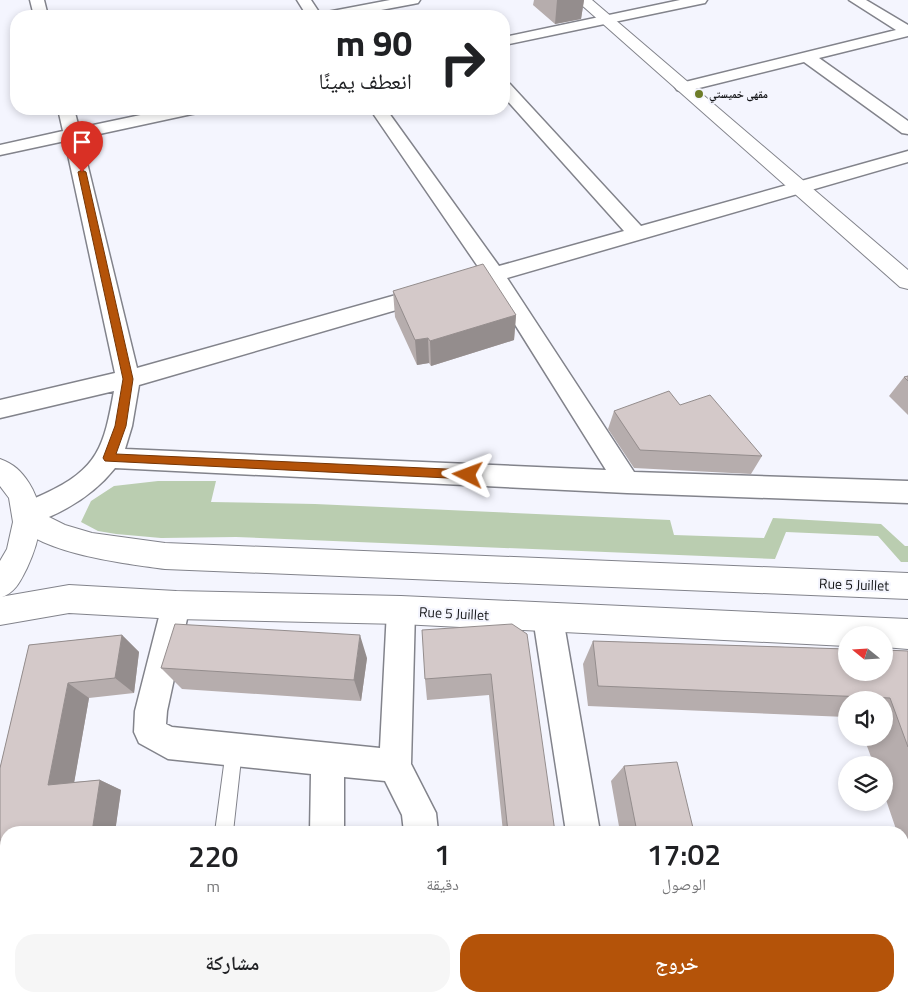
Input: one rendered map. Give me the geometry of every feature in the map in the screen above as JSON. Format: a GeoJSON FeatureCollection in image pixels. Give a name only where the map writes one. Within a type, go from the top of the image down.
{"type":"FeatureCollection","features":[{"type":"Feature","properties":{"kind":"main road"},"geometry":{"type":"LineString","coordinates":[[583,0],[908,282]]}},
{"type":"Feature","properties":{"kind":"main road"},"geometry":{"type":"LineString","coordinates":[[0,470],[14,482],[25,502],[27,517],[25,537],[18,557],[0,585]]}},
{"type":"Feature","properties":{"kind":"main road","name":"Rue 5 Juillet"},"geometry":{"type":"LineString","coordinates":[[27,517],[56,534],[92,546],[165,556],[908,586]]}},
{"type":"Feature","properties":{"kind":"main road","name":"Rue 5 Juillet"},"geometry":{"type":"LineString","coordinates":[[0,611],[69,599],[176,605],[401,610],[905,641]]}},
{"type":"Feature","properties":{"kind":"street"},"geometry":{"type":"LineString","coordinates":[[359,10],[413,0]]}},
{"type":"Feature","properties":{"kind":"street"},"geometry":{"type":"LineString","coordinates":[[510,40],[700,0]]}},
{"type":"Feature","properties":{"kind":"street"},"geometry":{"type":"LineString","coordinates":[[856,0],[908,31]]}},
{"type":"Feature","properties":{"kind":"street"},"geometry":{"type":"LineString","coordinates":[[683,87],[908,31]]}},
{"type":"Feature","properties":{"kind":"street"},"geometry":{"type":"LineString","coordinates":[[807,56],[908,129]]}},
{"type":"Feature","properties":{"kind":"street"},"geometry":{"type":"LineString","coordinates":[[510,94],[637,233]]}},
{"type":"Feature","properties":{"kind":"street"},"geometry":{"type":"LineString","coordinates":[[27,517],[70,494],[93,477],[109,458],[120,426],[128,379],[74,135],[68,115]]}},
{"type":"Feature","properties":{"kind":"street"},"geometry":{"type":"LineString","coordinates":[[0,150],[165,115]]}},
{"type":"Feature","properties":{"kind":"street"},"geometry":{"type":"LineString","coordinates":[[382,115],[494,274],[627,482]]}},
{"type":"Feature","properties":{"kind":"street"},"geometry":{"type":"LineString","coordinates":[[0,409],[128,379],[908,156]]}},
{"type":"Feature","properties":{"kind":"street"},"geometry":{"type":"LineString","coordinates":[[109,458],[627,482],[908,492]]}},
{"type":"Feature","properties":{"kind":"street"},"geometry":{"type":"LineString","coordinates":[[176,605],[150,711],[150,732],[168,743],[394,766]]}},
{"type":"Feature","properties":{"kind":"street"},"geometry":{"type":"LineString","coordinates":[[401,610],[394,766],[419,813],[420,826]]}},
{"type":"Feature","properties":{"kind":"street"},"geometry":{"type":"LineString","coordinates":[[548,618],[582,826]]}},
{"type":"Feature","properties":{"kind":"street"},"geometry":{"type":"LineString","coordinates":[[327,826],[328,759]]}},
{"type":"Feature","properties":{"kind":"lane"},"geometry":{"type":"LineString","coordinates":[[225,826],[234,750]]}},
{"type":"Feature","properties":{"kind":"green space"},"geometry":{"type":"Polygon","coordinates":[[[158,481],[216,481],[211,502],[315,504],[670,520],[674,535],[764,538],[773,518],[881,524],[905,546],[908,546],[908,562],[901,562],[878,536],[786,532],[775,559],[236,537],[161,538],[98,531],[81,522],[91,501],[114,486],[158,481]]]}},
{"type":"Feature","properties":{"kind":"building"},"geometry":{"type":"Polygon","coordinates":[[[483,264],[516,315],[430,341],[428,338],[415,340],[393,291],[483,264]]]}},
{"type":"Feature","properties":{"kind":"building"},"geometry":{"type":"Polygon","coordinates":[[[669,391],[680,405],[710,395],[762,456],[640,450],[614,411],[669,391]]]}},
{"type":"Feature","properties":{"kind":"building"},"geometry":{"type":"Polygon","coordinates":[[[175,624],[360,635],[354,680],[161,668],[175,624]]]}},
{"type":"Feature","properties":{"kind":"building"},"geometry":{"type":"Polygon","coordinates":[[[512,624],[527,634],[554,826],[507,826],[491,674],[425,679],[422,630],[512,624]]]}},
{"type":"Feature","properties":{"kind":"building"},"geometry":{"type":"Polygon","coordinates":[[[122,635],[115,678],[68,683],[48,785],[100,780],[93,826],[0,826],[0,768],[29,645],[122,635]]]}},
{"type":"Feature","properties":{"kind":"building"},"geometry":{"type":"Polygon","coordinates":[[[593,641],[838,649],[838,681],[893,681],[893,650],[908,651],[908,747],[893,706],[893,691],[838,691],[838,696],[598,686],[593,641]]]}},
{"type":"Feature","properties":{"kind":"building"},"geometry":{"type":"Polygon","coordinates":[[[677,762],[693,826],[636,826],[624,766],[677,762]]]}},
{"type":"Feature","properties":{"kind":"place","name":"مقهى خميستي"},"geometry":{"type":"Point","coordinates":[699,94]}},
{"type":"Feature","properties":{"kind":"route"},"geometry":{"type":"LineString","coordinates":[[82,172],[128,379],[120,426],[109,458],[468,475]]}}]}
